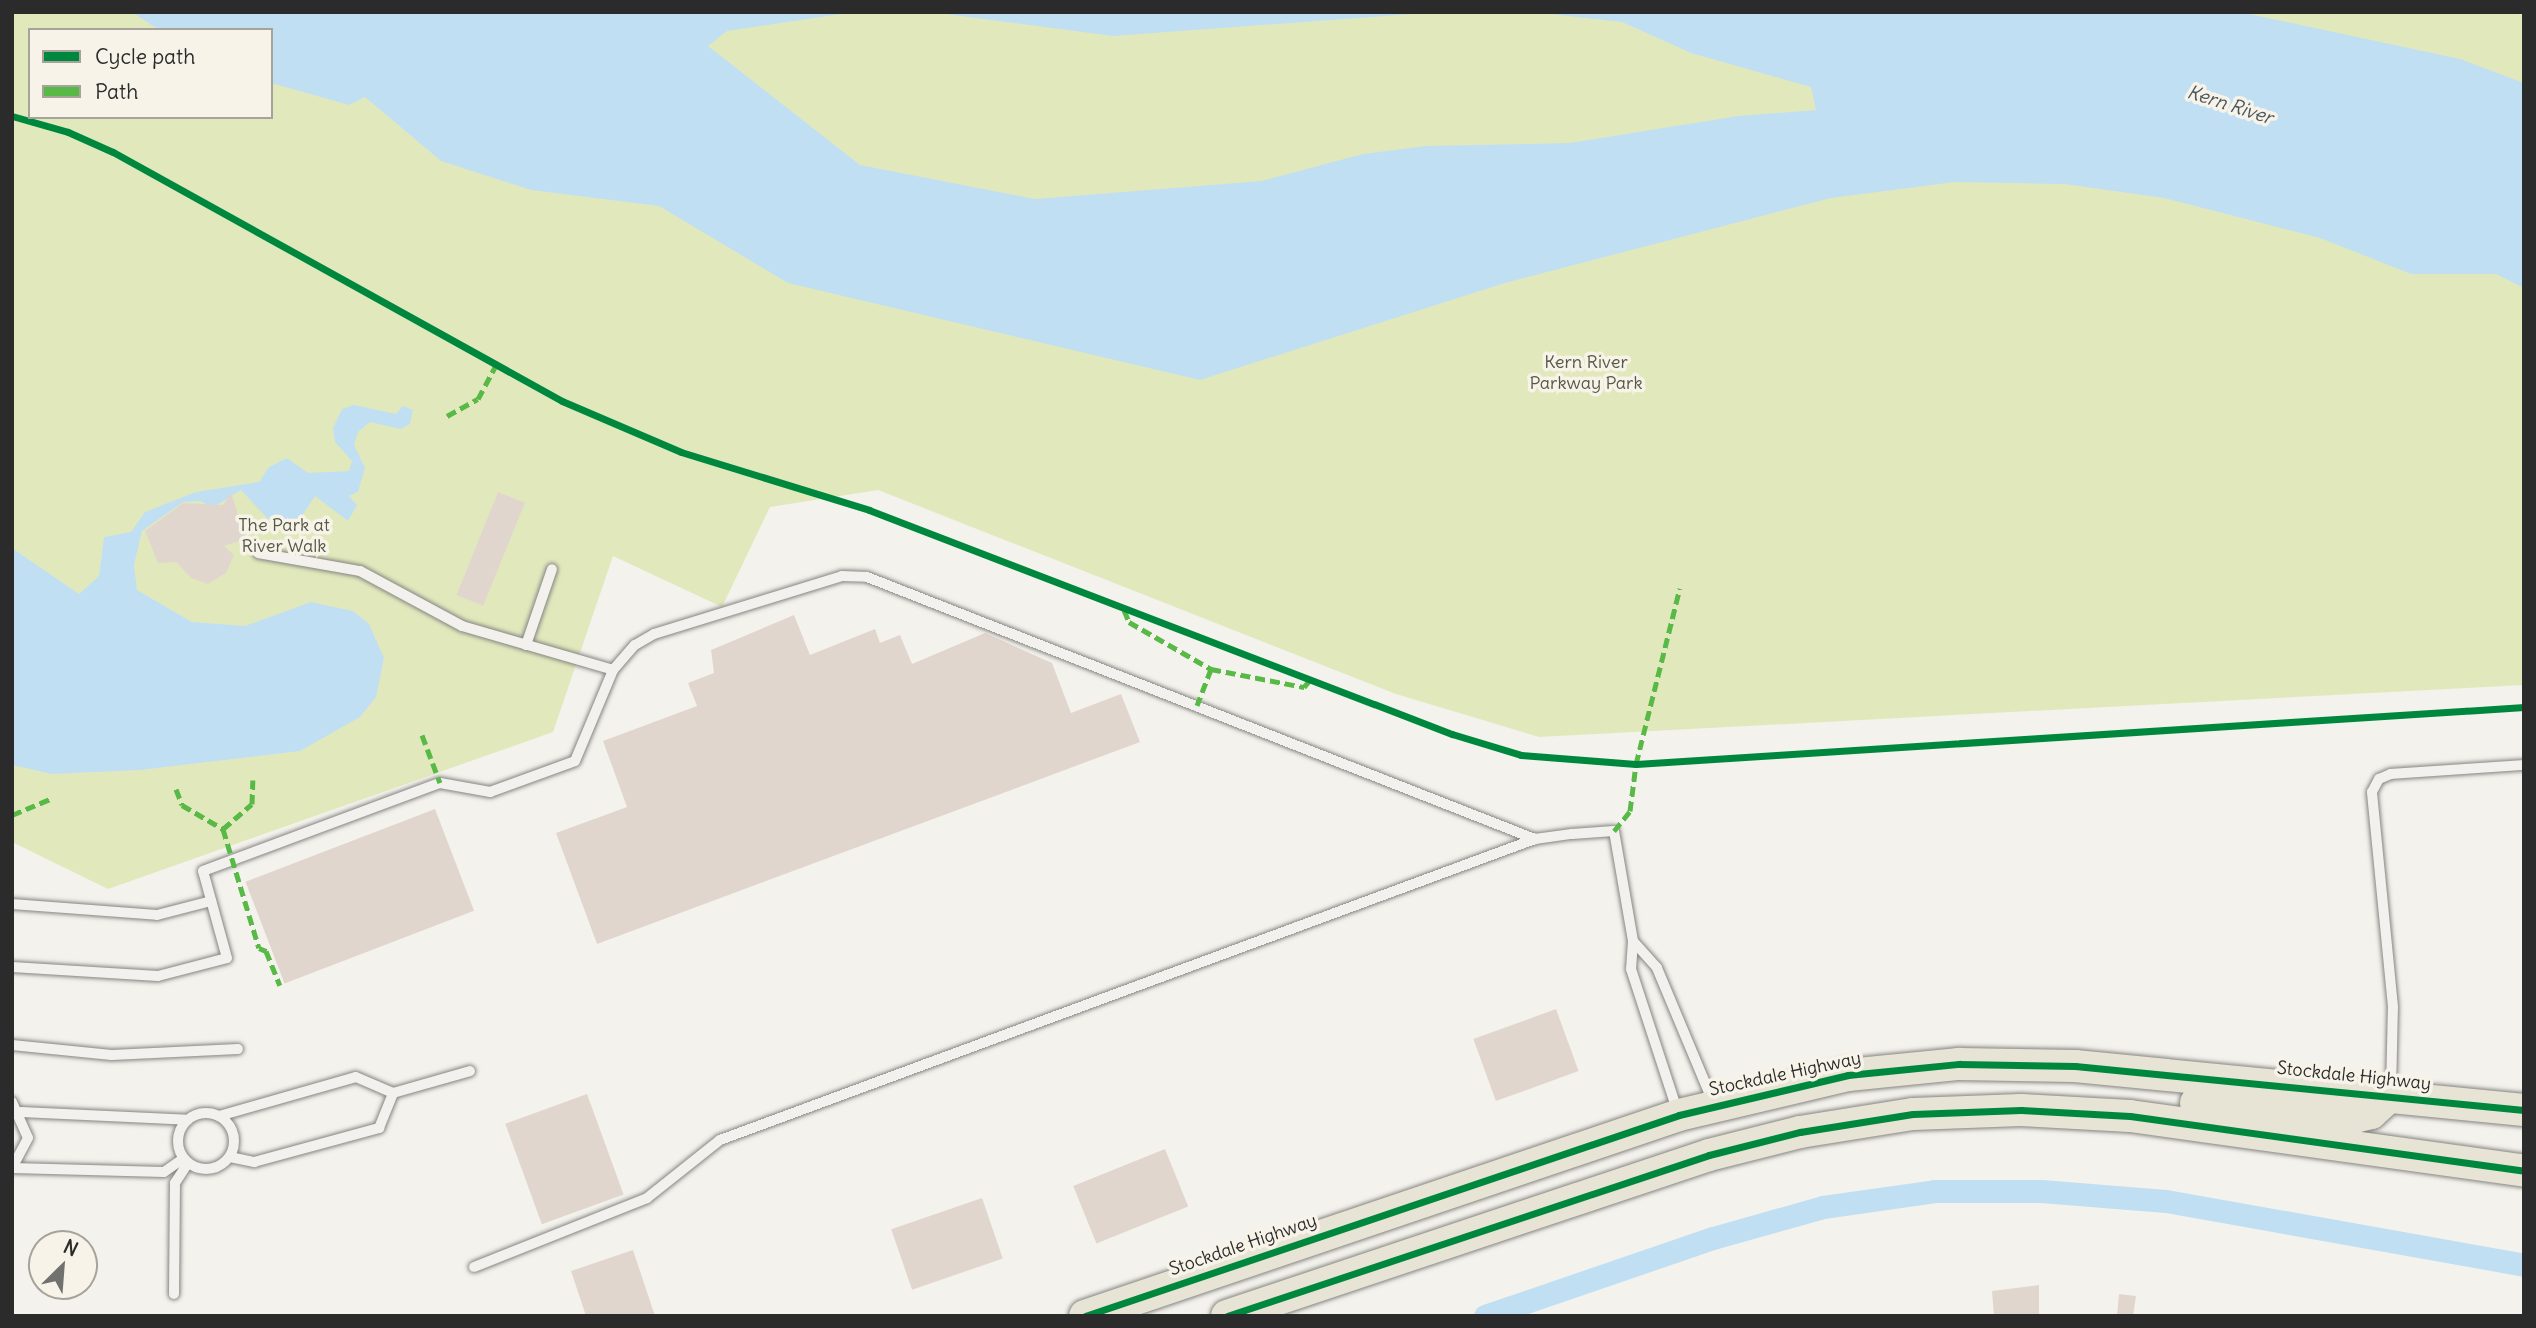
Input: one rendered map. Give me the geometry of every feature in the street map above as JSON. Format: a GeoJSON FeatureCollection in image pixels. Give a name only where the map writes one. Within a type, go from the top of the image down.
{"type":"FeatureCollection","features":[{"type":"Feature","properties":{"kind":"main road","name":"Stockdale Highway"},"geometry":{"type":"LineString","coordinates":[[1085,1316],[1679,1115],[1848,1076],[1998,1063],[2391,1096],[2524,1110]]}},
{"type":"Feature","properties":{"kind":"main road"},"geometry":{"type":"LineString","coordinates":[[2130,1116],[2176,1102],[2347,1119],[2371,1112],[2391,1096]]}},
{"type":"Feature","properties":{"kind":"main road"},"geometry":{"type":"LineString","coordinates":[[1227,1316],[1667,1167],[1800,1132],[1950,1112],[2130,1116],[2524,1171]]}},
{"type":"Feature","properties":{"kind":"lane"},"geometry":{"type":"LineString","coordinates":[[258,553],[360,570],[462,626],[613,670]]}},
{"type":"Feature","properties":{"kind":"lane"},"geometry":{"type":"LineString","coordinates":[[526,645],[552,569]]}},
{"type":"Feature","properties":{"kind":"lane"},"geometry":{"type":"LineString","coordinates":[[12,967],[158,976],[227,958],[203,872],[232,858],[440,783],[490,792],[575,761],[613,670],[635,645],[654,634],[842,576],[867,577],[1535,839]]}},
{"type":"Feature","properties":{"kind":"lane"},"geometry":{"type":"LineString","coordinates":[[2391,1096],[2392,1007],[2372,792],[2379,779],[2391,774],[2524,765]]}},
{"type":"Feature","properties":{"kind":"lane"},"geometry":{"type":"LineString","coordinates":[[474,1267],[647,1198],[720,1140],[1535,839],[1614,831],[1633,941],[1631,969],[1679,1115]]}},
{"type":"Feature","properties":{"kind":"lane"},"geometry":{"type":"LineString","coordinates":[[12,904],[157,915],[211,901]]}},
{"type":"Feature","properties":{"kind":"lane"},"geometry":{"type":"LineString","coordinates":[[1633,941],[1657,968],[1714,1105]]}},
{"type":"Feature","properties":{"kind":"lane"},"geometry":{"type":"LineString","coordinates":[[12,1045],[113,1055],[239,1049]]}},
{"type":"Feature","properties":{"kind":"lane"},"geometry":{"type":"LineString","coordinates":[[21,1112],[188,1120],[202,1114],[219,1116],[356,1077],[393,1093],[470,1071]]}},
{"type":"Feature","properties":{"kind":"lane"},"geometry":{"type":"LineString","coordinates":[[188,1120],[178,1138],[186,1160],[205,1169],[230,1157],[254,1162],[379,1128],[393,1093]]}},
{"type":"Feature","properties":{"kind":"lane"},"geometry":{"type":"LineString","coordinates":[[12,1102],[21,1112],[28,1138],[12,1168],[164,1172],[186,1160]]}},
{"type":"Feature","properties":{"kind":"lane"},"geometry":{"type":"LineString","coordinates":[[219,1116],[234,1138],[230,1157]]}},
{"type":"Feature","properties":{"kind":"lane"},"geometry":{"type":"LineString","coordinates":[[174,1294],[175,1183],[186,1160]]}},
{"type":"Feature","properties":{"kind":"green space","name":"Kern River Parkway Park"},"geometry":{"type":"Polygon","coordinates":[[[12,12],[2524,12],[2524,685],[1539,737],[1396,694],[878,490],[770,507],[722,607],[613,556],[553,732],[108,889],[12,842],[12,12]]]}},
{"type":"Feature","properties":{"kind":"water","name":"Kern River"},"geometry":{"type":"Polygon","coordinates":[[[132,12],[855,12],[727,31],[708,46],[860,165],[1035,199],[1262,181],[1363,154],[1426,146],[1570,143],[1738,116],[1816,110],[1811,87],[1691,53],[1622,22],[1531,12],[2240,12],[2460,59],[2524,83],[2524,288],[2496,274],[2411,274],[2320,238],[2164,198],[2064,184],[1955,182],[1831,198],[1505,283],[1200,380],[788,283],[659,206],[531,190],[441,161],[365,97],[349,105],[273,84],[273,28],[156,28],[132,12]]]}},
{"type":"Feature","properties":{"kind":"water"},"geometry":{"type":"Polygon","coordinates":[[[930,12],[1441,12],[1113,36],[930,12]]]}},
{"type":"Feature","properties":{"kind":"water"},"geometry":{"type":"Polygon","coordinates":[[[354,405],[396,414],[403,406],[413,410],[410,424],[401,429],[370,422],[358,432],[354,445],[365,468],[358,492],[349,496],[357,505],[348,521],[315,496],[294,528],[284,526],[267,518],[241,490],[212,508],[201,501],[183,502],[142,531],[134,565],[137,590],[192,622],[245,626],[311,602],[353,611],[369,624],[384,658],[376,697],[360,717],[300,751],[140,770],[52,774],[12,765],[12,548],[79,594],[99,576],[104,537],[131,532],[145,512],[196,492],[259,482],[269,467],[287,458],[308,473],[349,471],[352,461],[335,442],[333,428],[342,409],[354,405]]]}},
{"type":"Feature","properties":{"kind":"building"},"geometry":{"type":"Polygon","coordinates":[[[231,492],[246,539],[224,546],[234,555],[226,573],[208,584],[191,578],[176,562],[158,563],[145,531],[183,503],[223,505],[231,492]]]}},
{"type":"Feature","properties":{"kind":"building"},"geometry":{"type":"Polygon","coordinates":[[[498,492],[525,503],[483,606],[456,595],[498,492]]]}},
{"type":"Feature","properties":{"kind":"building"},"geometry":{"type":"Polygon","coordinates":[[[794,615],[810,655],[875,629],[880,643],[900,635],[912,664],[985,633],[1052,663],[1071,713],[1121,694],[1140,742],[597,944],[556,833],[627,807],[603,741],[697,706],[688,683],[714,673],[711,650],[794,615]]]}},
{"type":"Feature","properties":{"kind":"building"},"geometry":{"type":"Polygon","coordinates":[[[435,809],[474,911],[285,984],[245,882],[435,809]]]}},
{"type":"Feature","properties":{"kind":"building"},"geometry":{"type":"Polygon","coordinates":[[[1556,1009],[1579,1071],[1496,1101],[1473,1039],[1556,1009]]]}},
{"type":"Feature","properties":{"kind":"building"},"geometry":{"type":"Polygon","coordinates":[[[587,1094],[624,1195],[542,1224],[505,1124],[587,1094]]]}},
{"type":"Feature","properties":{"kind":"building"},"geometry":{"type":"Polygon","coordinates":[[[1165,1149],[1188,1206],[1096,1244],[1073,1186],[1165,1149]]]}},
{"type":"Feature","properties":{"kind":"building"},"geometry":{"type":"Polygon","coordinates":[[[982,1198],[1003,1259],[912,1290],[891,1229],[982,1198]]]}},
{"type":"Feature","properties":{"kind":"building"},"geometry":{"type":"Polygon","coordinates":[[[633,1250],[655,1316],[586,1316],[571,1271],[633,1250]]]}},
{"type":"Feature","properties":{"kind":"building"},"geometry":{"type":"Polygon","coordinates":[[[2039,1285],[2039,1316],[1994,1316],[1992,1291],[2039,1285]]]}},
{"type":"Feature","properties":{"kind":"building"},"geometry":{"type":"Polygon","coordinates":[[[2119,1294],[2136,1296],[2133,1316],[2117,1316],[2119,1294]]]}},
{"type":"Feature","properties":{"kind":"waterway"},"geometry":{"type":"LineString","coordinates":[[1485,1316],[1713,1238],[1823,1207],[1935,1191],[2041,1191],[2166,1201],[2524,1265]]}},
{"type":"Feature","properties":{"kind":"marked path"},"geometry":{"type":"LineString","coordinates":[[447,416],[478,399],[495,367]]}},
{"type":"Feature","properties":{"kind":"marked path"},"geometry":{"type":"LineString","coordinates":[[1614,831],[1630,811],[1636,764],[1680,588]]}},
{"type":"Feature","properties":{"kind":"marked path"},"geometry":{"type":"LineString","coordinates":[[1124,610],[1129,622],[1211,669],[1197,705]]}},
{"type":"Feature","properties":{"kind":"marked path"},"geometry":{"type":"LineString","coordinates":[[1211,669],[1304,687],[1310,680]]}},
{"type":"Feature","properties":{"kind":"marked path"},"geometry":{"type":"LineString","coordinates":[[422,735],[440,783]]}},
{"type":"Feature","properties":{"kind":"marked path"},"geometry":{"type":"LineString","coordinates":[[223,829],[252,804],[253,780]]}},
{"type":"Feature","properties":{"kind":"marked path"},"geometry":{"type":"LineString","coordinates":[[176,789],[182,805],[223,829],[259,948],[266,951],[280,985]]}},
{"type":"Feature","properties":{"kind":"marked path"},"geometry":{"type":"LineString","coordinates":[[12,815],[50,799]]}},
{"type":"Feature","properties":{"kind":"cycle path"},"geometry":{"type":"LineString","coordinates":[[12,116],[68,132],[113,152],[562,401],[681,452],[869,510],[1452,734],[1521,755],[1636,764],[2524,707]]}},
{"type":"Feature","properties":{"kind":"cycle path"},"geometry":{"type":"LineString","coordinates":[[1085,1316],[1679,1115],[1848,1075],[1959,1064],[2075,1066],[2524,1110]]}},
{"type":"Feature","properties":{"kind":"cycle path"},"geometry":{"type":"LineString","coordinates":[[1227,1316],[1709,1155],[1800,1132],[1913,1114],[2021,1110],[2130,1116],[2524,1171]]}},
{"type":"Feature","properties":{"kind":"park label","name":"The Park at River Walk"},"geometry":{"type":"Point","coordinates":[284,536]}}]}
